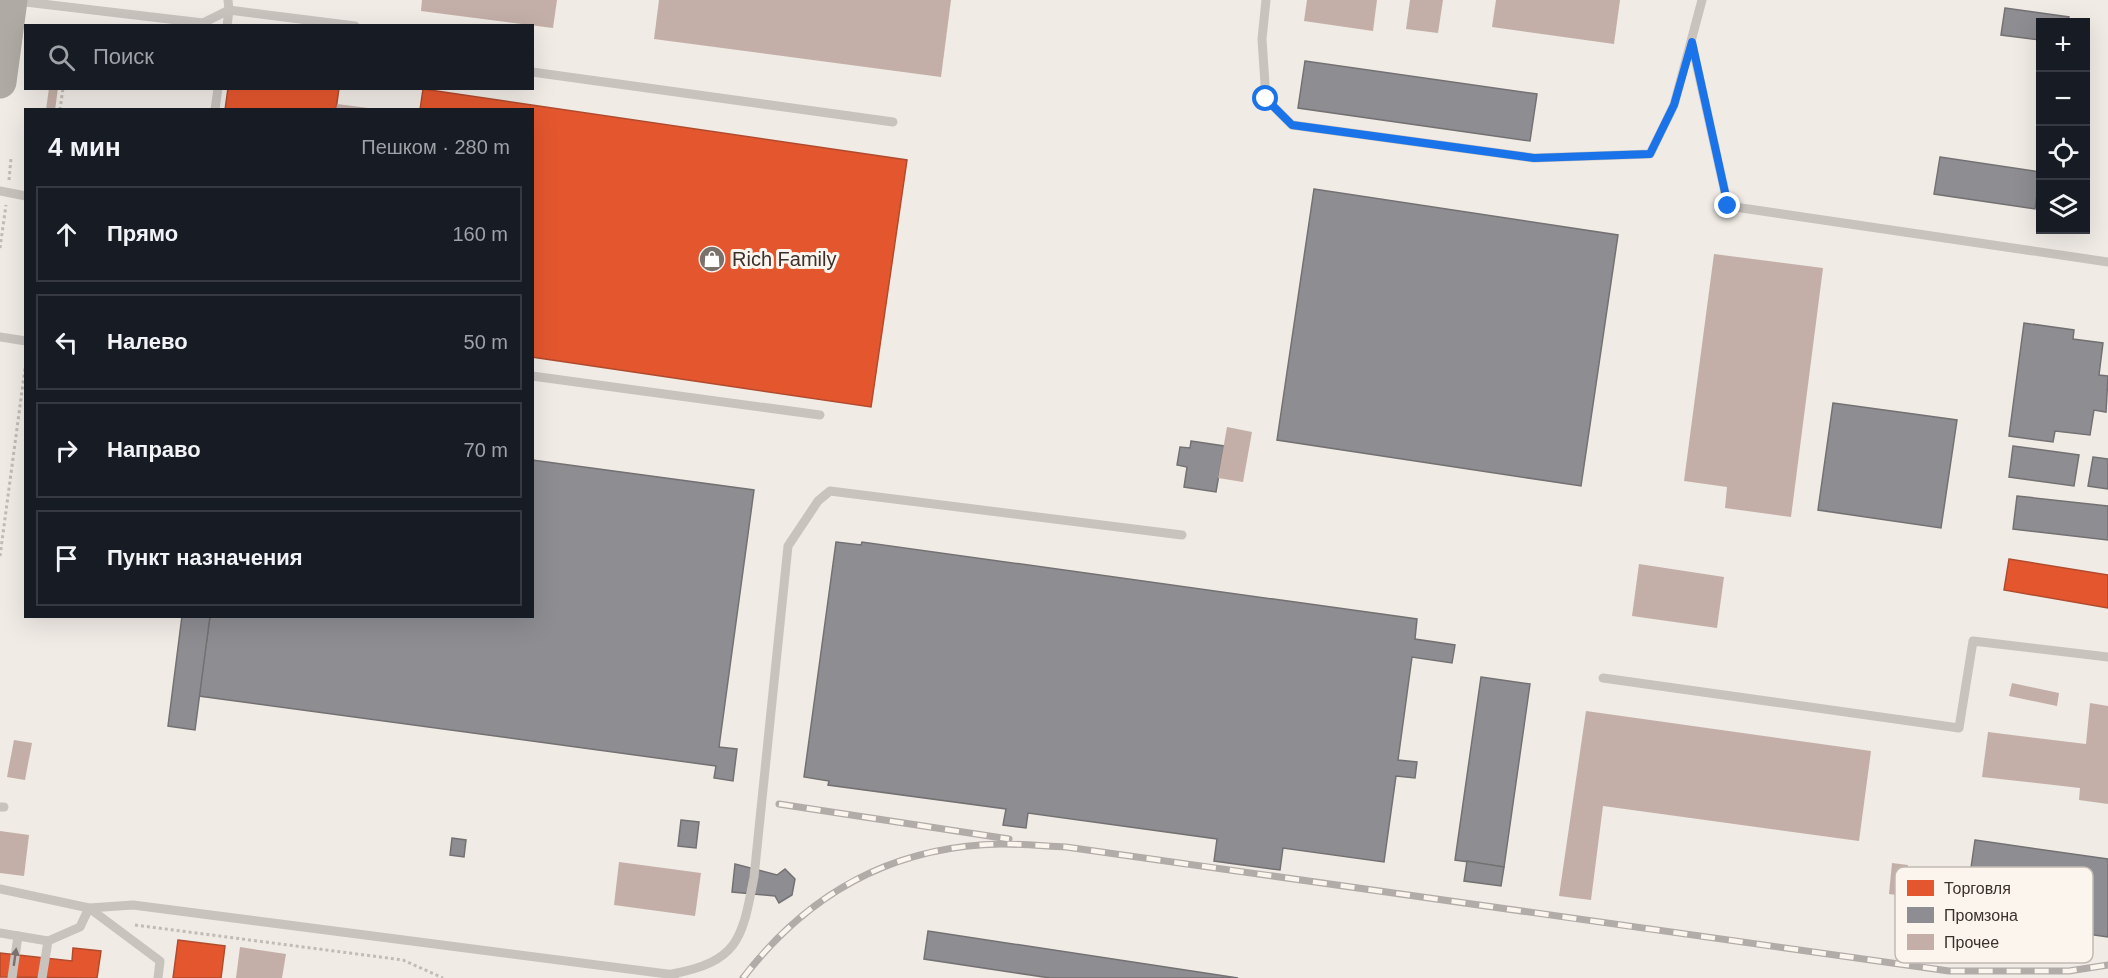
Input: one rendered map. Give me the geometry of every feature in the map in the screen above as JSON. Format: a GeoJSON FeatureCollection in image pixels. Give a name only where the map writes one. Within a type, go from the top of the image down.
{"type":"FeatureCollection","features":[{"type":"Feature","properties":{"kind":"highway"},"geometry":{"type":"LineString","coordinates":[[0,82],[11,0]]}},
{"type":"Feature","properties":{"kind":"lane"},"geometry":{"type":"LineString","coordinates":[[11,0],[203,23],[229,5],[343,24]]}},
{"type":"Feature","properties":{"kind":"lane"},"geometry":{"type":"LineString","coordinates":[[101,11],[103,0]]}},
{"type":"Feature","properties":{"kind":"lane"},"geometry":{"type":"LineString","coordinates":[[1266,0],[1262,39],[1266,99],[1292,125],[1534,158],[1650,154],[1674,105],[1702,0]]}},
{"type":"Feature","properties":{"kind":"lane"},"geometry":{"type":"LineString","coordinates":[[227,24],[229,5]]}},
{"type":"Feature","properties":{"kind":"lane"},"geometry":{"type":"LineString","coordinates":[[1692,42],[1728,206],[2108,262]]}},
{"type":"Feature","properties":{"kind":"lane"},"geometry":{"type":"LineString","coordinates":[[534,72],[893,122]]}},
{"type":"Feature","properties":{"kind":"lane"},"geometry":{"type":"LineString","coordinates":[[215,108],[218,90]]}},
{"type":"Feature","properties":{"kind":"lane"},"geometry":{"type":"LineString","coordinates":[[0,191],[24,196]]}},
{"type":"Feature","properties":{"kind":"lane"},"geometry":{"type":"LineString","coordinates":[[0,337],[24,341]]}},
{"type":"Feature","properties":{"kind":"lane"},"geometry":{"type":"LineString","coordinates":[[534,376],[820,416]]}},
{"type":"Feature","properties":{"kind":"lane"},"geometry":{"type":"LineString","coordinates":[[672,974],[694,970],[729,953],[746,922],[754,877],[788,546],[818,501],[830,491],[1182,535]]}},
{"type":"Feature","properties":{"kind":"lane"},"geometry":{"type":"LineString","coordinates":[[1603,678],[1959,728],[1973,641],[2108,657]]}},
{"type":"Feature","properties":{"kind":"lane"},"geometry":{"type":"LineString","coordinates":[[0,889],[89,908],[133,905],[672,974],[683,978]]}},
{"type":"Feature","properties":{"kind":"lane"},"geometry":{"type":"LineString","coordinates":[[89,908],[160,961],[158,978]]}},
{"type":"Feature","properties":{"kind":"lane"},"geometry":{"type":"LineString","coordinates":[[0,933],[48,941],[80,927],[89,908]]}},
{"type":"Feature","properties":{"kind":"lane"},"geometry":{"type":"LineString","coordinates":[[12,978],[18,936]]}},
{"type":"Feature","properties":{"kind":"lane"},"geometry":{"type":"LineString","coordinates":[[42,978],[48,941]]}},
{"type":"Feature","properties":{"kind":"path"},"geometry":{"type":"LineString","coordinates":[[60,108],[63,90]]}},
{"type":"Feature","properties":{"kind":"path"},"geometry":{"type":"LineString","coordinates":[[0,248],[1,238]]}},
{"type":"Feature","properties":{"kind":"path"},"geometry":{"type":"LineString","coordinates":[[0,556],[24,376]]}},
{"type":"Feature","properties":{"kind":"path"},"geometry":{"type":"LineString","coordinates":[[106,921],[403,960],[436,977],[443,978]]}},
{"type":"Feature","properties":{"kind":"building: Торговля"},"geometry":{"type":"Polygon","coordinates":[[[228,90],[339,90],[336,108],[225,108],[228,90]]]}},
{"type":"Feature","properties":{"kind":"building: Торговля","name":"Rich Family"},"geometry":{"type":"Polygon","coordinates":[[[423,90],[430,90],[907,160],[871,407],[534,357],[534,108],[420,108],[423,90]]]}},
{"type":"Feature","properties":{"kind":"building: Торговля"},"geometry":{"type":"Polygon","coordinates":[[[2009,559],[2108,575],[2108,608],[2004,590],[2009,559]]]}},
{"type":"Feature","properties":{"kind":"building: Торговля"},"geometry":{"type":"Polygon","coordinates":[[[178,940],[225,946],[221,978],[173,978],[178,940]]]}},
{"type":"Feature","properties":{"kind":"building: Торговля"},"geometry":{"type":"Polygon","coordinates":[[[73,948],[101,951],[97,978],[0,977],[0,953],[72,961],[73,948]]]}},
{"type":"Feature","properties":{"kind":"building: Промзона"},"geometry":{"type":"Polygon","coordinates":[[[2005,8],[2069,17],[2036,18],[2036,39],[2001,35],[2005,8]]]}},
{"type":"Feature","properties":{"kind":"building: Промзона"},"geometry":{"type":"Polygon","coordinates":[[[1305,61],[1537,94],[1530,141],[1298,108],[1305,61]]]}},
{"type":"Feature","properties":{"kind":"building: Промзона"},"geometry":{"type":"Polygon","coordinates":[[[1940,157],[2036,171],[2035,209],[1934,194],[1940,157]]]}},
{"type":"Feature","properties":{"kind":"building: Промзона"},"geometry":{"type":"Polygon","coordinates":[[[1314,189],[1618,235],[1581,486],[1277,440],[1314,189]]]}},
{"type":"Feature","properties":{"kind":"building: Промзона"},"geometry":{"type":"Polygon","coordinates":[[[2024,323],[2074,330],[2073,339],[2103,343],[2099,375],[2108,376],[2106,412],[2094,410],[2090,435],[2055,431],[2053,442],[2009,436],[2024,323]]]}},
{"type":"Feature","properties":{"kind":"building: Промзона"},"geometry":{"type":"Polygon","coordinates":[[[1833,403],[1957,420],[1941,528],[1818,510],[1833,403]]]}},
{"type":"Feature","properties":{"kind":"building: Промзона"},"geometry":{"type":"Polygon","coordinates":[[[1191,441],[1224,446],[1216,492],[1184,487],[1187,467],[1177,465],[1180,447],[1190,448],[1191,441]]]}},
{"type":"Feature","properties":{"kind":"building: Промзона"},"geometry":{"type":"Polygon","coordinates":[[[2013,446],[2079,455],[2074,486],[2009,477],[2013,446]]]}},
{"type":"Feature","properties":{"kind":"building: Промзона"},"geometry":{"type":"Polygon","coordinates":[[[2093,457],[2108,459],[2108,489],[2088,486],[2093,457]]]}},
{"type":"Feature","properties":{"kind":"building: Промзона"},"geometry":{"type":"Polygon","coordinates":[[[534,460],[754,490],[719,747],[737,749],[733,781],[714,778],[716,766],[199,696],[210,618],[534,618],[534,460]]]}},
{"type":"Feature","properties":{"kind":"building: Промзона"},"geometry":{"type":"Polygon","coordinates":[[[2017,496],[2108,506],[2108,540],[2013,529],[2017,496]]]}},
{"type":"Feature","properties":{"kind":"building: Промзона"},"geometry":{"type":"Polygon","coordinates":[[[836,542],[861,545],[862,542],[1417,619],[1415,639],[1455,645],[1452,663],[1412,657],[1398,760],[1417,762],[1415,778],[1396,776],[1384,862],[1283,848],[1280,870],[1214,861],[1217,839],[1028,813],[1026,828],[1003,825],[1006,809],[828,785],[829,781],[804,777],[836,542]]]}},
{"type":"Feature","properties":{"kind":"building: Промзона"},"geometry":{"type":"Polygon","coordinates":[[[182,618],[210,618],[195,730],[168,726],[182,618]]]}},
{"type":"Feature","properties":{"kind":"building: Промзона"},"geometry":{"type":"Polygon","coordinates":[[[1481,677],[1530,684],[1504,867],[1455,860],[1481,677]]]}},
{"type":"Feature","properties":{"kind":"building: Промзона"},"geometry":{"type":"Polygon","coordinates":[[[681,820],[699,822],[696,848],[678,846],[681,820]]]}},
{"type":"Feature","properties":{"kind":"building: Промзона"},"geometry":{"type":"Polygon","coordinates":[[[452,838],[466,840],[464,857],[450,855],[452,838]]]}},
{"type":"Feature","properties":{"kind":"building: Промзона"},"geometry":{"type":"Polygon","coordinates":[[[1975,840],[2108,859],[2108,937],[2093,935],[2093,867],[1971,867],[1975,840]]]}},
{"type":"Feature","properties":{"kind":"building: Промзона"},"geometry":{"type":"Polygon","coordinates":[[[1467,861],[1504,867],[1501,886],[1464,881],[1467,861]]]}},
{"type":"Feature","properties":{"kind":"building: Промзона"},"geometry":{"type":"Polygon","coordinates":[[[735,864],[777,875],[785,869],[795,879],[792,895],[779,903],[775,896],[732,892],[735,864]]]}},
{"type":"Feature","properties":{"kind":"building: Промзона"},"geometry":{"type":"Polygon","coordinates":[[[928,931],[1238,978],[1050,978],[924,959],[928,931]]]}},
{"type":"Feature","properties":{"kind":"building: Прочее"},"geometry":{"type":"Polygon","coordinates":[[[422,0],[557,0],[553,28],[421,11],[422,0]]]}},
{"type":"Feature","properties":{"kind":"building: Прочее"},"geometry":{"type":"Polygon","coordinates":[[[659,0],[951,0],[941,77],[654,39],[659,0]]]}},
{"type":"Feature","properties":{"kind":"building: Прочее"},"geometry":{"type":"Polygon","coordinates":[[[1307,0],[1377,0],[1373,31],[1304,21],[1307,0]]]}},
{"type":"Feature","properties":{"kind":"building: Прочее"},"geometry":{"type":"Polygon","coordinates":[[[1410,0],[1443,0],[1438,33],[1406,29],[1410,0]]]}},
{"type":"Feature","properties":{"kind":"building: Прочее"},"geometry":{"type":"Polygon","coordinates":[[[1496,0],[1620,0],[1614,44],[1492,27],[1496,0]]]}},
{"type":"Feature","properties":{"kind":"building: Прочее"},"geometry":{"type":"Polygon","coordinates":[[[49,90],[58,90],[55,108],[46,108],[49,90]]]}},
{"type":"Feature","properties":{"kind":"building: Прочее"},"geometry":{"type":"Polygon","coordinates":[[[337,104],[368,108],[336,108],[337,104]]]}},
{"type":"Feature","properties":{"kind":"building: Прочее"},"geometry":{"type":"Polygon","coordinates":[[[1714,254],[1823,268],[1791,517],[1725,508],[1727,487],[1684,481],[1714,254]]]}},
{"type":"Feature","properties":{"kind":"building: Прочее"},"geometry":{"type":"Polygon","coordinates":[[[1227,427],[1252,432],[1243,482],[1218,478],[1227,427]]]}},
{"type":"Feature","properties":{"kind":"building: Прочее"},"geometry":{"type":"Polygon","coordinates":[[[1639,564],[1724,577],[1717,628],[1632,616],[1639,564]]]}},
{"type":"Feature","properties":{"kind":"building: Прочее"},"geometry":{"type":"Polygon","coordinates":[[[2012,683],[2059,693],[2057,706],[2009,696],[2012,683]]]}},
{"type":"Feature","properties":{"kind":"building: Прочее"},"geometry":{"type":"Polygon","coordinates":[[[2090,703],[2108,706],[2108,804],[2079,800],[2080,788],[1982,777],[1988,732],[2086,744],[2090,703]]]}},
{"type":"Feature","properties":{"kind":"building: Прочее"},"geometry":{"type":"Polygon","coordinates":[[[1586,711],[1871,751],[1859,841],[1603,806],[1591,900],[1559,896],[1586,711]]]}},
{"type":"Feature","properties":{"kind":"building: Прочее"},"geometry":{"type":"Polygon","coordinates":[[[14,740],[32,743],[25,780],[7,777],[14,740]]]}},
{"type":"Feature","properties":{"kind":"building: Прочее"},"geometry":{"type":"Polygon","coordinates":[[[0,831],[29,835],[24,876],[0,873],[0,831]]]}},
{"type":"Feature","properties":{"kind":"building: Прочее"},"geometry":{"type":"Polygon","coordinates":[[[619,862],[701,873],[695,916],[614,905],[619,862]]]}},
{"type":"Feature","properties":{"kind":"building: Прочее"},"geometry":{"type":"Polygon","coordinates":[[[1892,863],[1908,865],[1908,867],[1895,867],[1895,895],[1889,894],[1892,863]]]}},
{"type":"Feature","properties":{"kind":"building: Прочее"},"geometry":{"type":"Polygon","coordinates":[[[240,947],[286,954],[282,978],[236,978],[240,947]]]}},
{"type":"Feature","properties":{"kind":"railway"},"geometry":{"type":"LineString","coordinates":[[779,804],[1009,839]]}},
{"type":"Feature","properties":{"kind":"railway"},"geometry":{"type":"LineString","coordinates":[[743,978],[768,948],[796,921],[825,899],[856,880],[889,865],[924,854],[962,847],[1001,844],[1066,847],[1949,971],[2069,971],[2108,965]]}},
{"type":"Feature","properties":{"kind":"place","name":"Rich Family"},"geometry":{"type":"Point","coordinates":[712,259]}},
{"type":"Feature","properties":{"kind":"route"},"geometry":{"type":"LineString","coordinates":[[1266,99],[1292,125],[1534,158],[1650,154],[1674,105],[1692,42],[1728,206]]}}]}
